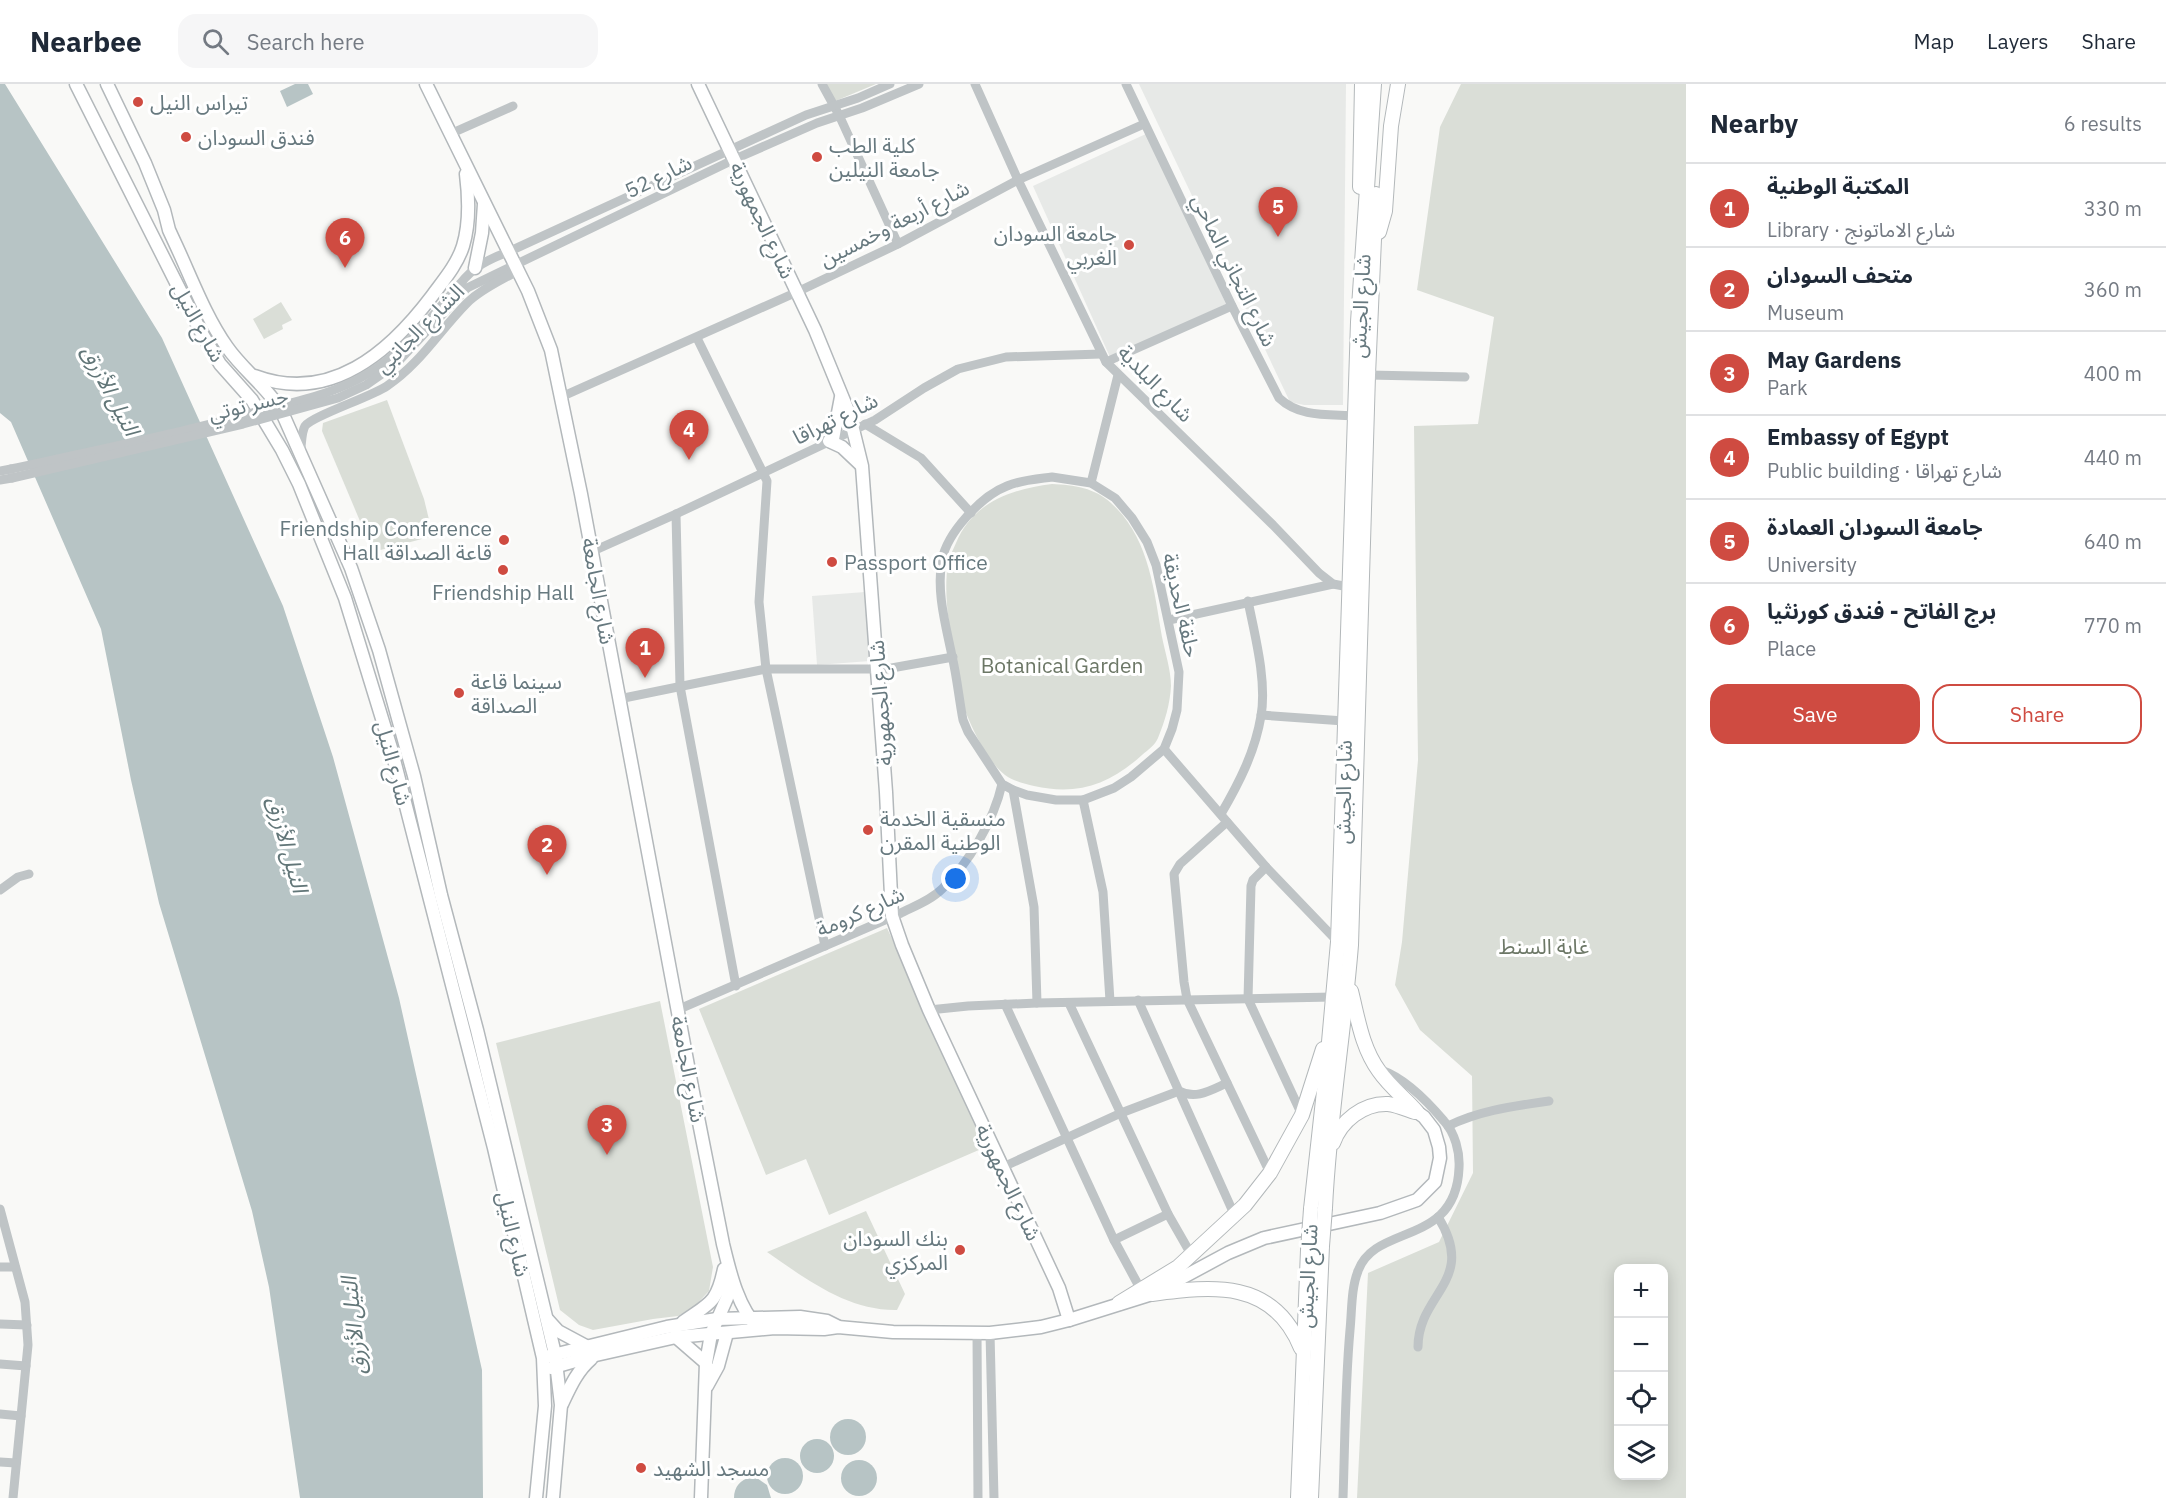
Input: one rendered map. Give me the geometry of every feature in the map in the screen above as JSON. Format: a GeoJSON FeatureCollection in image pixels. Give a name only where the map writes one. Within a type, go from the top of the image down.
{"type":"FeatureCollection","features":[{"type":"Feature","properties":{"kind":"highway"},"geometry":{"type":"LineString","coordinates":[[1362,84],[1359,178],[1363,232]]}},
{"type":"Feature","properties":{"kind":"highway","name":"شارع الجيش"},"geometry":{"type":"LineString","coordinates":[[1298,1498],[1308,1250],[1338,942],[1363,232],[1374,84]]}},
{"type":"Feature","properties":{"kind":"highway","name":"شارع الجيش"},"geometry":{"type":"LineString","coordinates":[[1311,1498],[1327,1160],[1348,982],[1355,862],[1372,248],[1383,84]]}},
{"type":"Feature","properties":{"kind":"highway"},"geometry":{"type":"LineString","coordinates":[[1372,248],[1385,211],[1391,126],[1398,84]]}},
{"type":"Feature","properties":{"kind":"highway"},"geometry":{"type":"LineString","coordinates":[[1348,982],[1365,1047],[1379,1072],[1418,1112]]}},
{"type":"Feature","properties":{"kind":"highway"},"geometry":{"type":"LineString","coordinates":[[1119,1303],[1146,1292],[1192,1256],[1245,1205],[1270,1173],[1302,1115],[1330,1027]]}},
{"type":"Feature","properties":{"kind":"highway"},"geometry":{"type":"LineString","coordinates":[[1327,1160],[1335,1137],[1345,1122],[1366,1108],[1389,1104],[1418,1112]]}},
{"type":"Feature","properties":{"kind":"highway"},"geometry":{"type":"LineString","coordinates":[[1146,1292],[1198,1288],[1227,1288],[1242,1292],[1260,1300],[1281,1316],[1297,1336],[1304,1352]]}},
{"type":"Feature","properties":{"kind":"main road","name":"شارع النيل"},"geometry":{"type":"LineString","coordinates":[[76,84],[201,332],[220,364],[252,400],[282,450],[299,484],[345,598],[380,709],[399,781],[477,1030],[561,1405],[553,1498]]}},
{"type":"Feature","properties":{"kind":"main road","name":"شارع النيل"},"geometry":{"type":"LineString","coordinates":[[106,84],[145,163],[164,210],[169,230],[210,316],[226,346],[281,410],[360,592],[379,650],[414,776],[436,897]]}},
{"type":"Feature","properties":{"kind":"main road","name":"شارع الجامعة"},"geometry":{"type":"LineString","coordinates":[[426,84],[528,291],[551,350],[561,397],[677,1010],[727,1260],[729,1287],[727,1298],[711,1334],[706,1363],[701,1498]]}},
{"type":"Feature","properties":{"kind":"main road","name":"شارع الجمهورية"},"geometry":{"type":"LineString","coordinates":[[698,84],[797,292],[841,394],[859,427],[892,916],[929,1010],[1059,1288],[1069,1320]]}},
{"type":"Feature","properties":{"kind":"main road"},"geometry":{"type":"LineString","coordinates":[[249,374],[283,384],[303,385],[331,380],[352,371],[379,353],[415,319],[453,266],[462,249],[468,221],[468,186],[464,164]]}},
{"type":"Feature","properties":{"kind":"main road"},"geometry":{"type":"LineString","coordinates":[[471,271],[482,232],[484,203]]}},
{"type":"Feature","properties":{"kind":"main road"},"geometry":{"type":"LineString","coordinates":[[841,394],[831,440],[843,447],[862,466]]}},
{"type":"Feature","properties":{"kind":"main road"},"geometry":{"type":"LineString","coordinates":[[345,598],[360,592]]}},
{"type":"Feature","properties":{"kind":"main road"},"geometry":{"type":"LineString","coordinates":[[399,781],[414,776]]}},
{"type":"Feature","properties":{"kind":"main road"},"geometry":{"type":"LineString","coordinates":[[1146,1292],[1247,1244],[1282,1233],[1380,1213],[1416,1200],[1435,1182],[1440,1158],[1434,1130],[1418,1112]]}},
{"type":"Feature","properties":{"kind":"main road"},"geometry":{"type":"LineString","coordinates":[[680,1324],[715,1298],[727,1260]]}},
{"type":"Feature","properties":{"kind":"main road","name":"شارع الجامعة"},"geometry":{"type":"LineString","coordinates":[[727,1260],[748,1317],[759,1329]]}},
{"type":"Feature","properties":{"kind":"main road","name":"شارع النيل"},"geometry":{"type":"LineString","coordinates":[[528,1264],[546,1318],[550,1362],[536,1498]]}},
{"type":"Feature","properties":{"kind":"main road"},"geometry":{"type":"LineString","coordinates":[[550,1362],[586,1346],[680,1324],[717,1319],[800,1317],[827,1321],[838,1326],[893,1332],[984,1333],[1041,1327],[1119,1303]]}},
{"type":"Feature","properties":{"kind":"main road"},"geometry":{"type":"LineString","coordinates":[[546,1318],[558,1331],[586,1346]]}},
{"type":"Feature","properties":{"kind":"main road"},"geometry":{"type":"LineString","coordinates":[[550,1362],[596,1355],[676,1337],[759,1329],[824,1329],[838,1326]]}},
{"type":"Feature","properties":{"kind":"main road","name":"شارع الجامعة"},"geometry":{"type":"LineString","coordinates":[[705,1390],[718,1366],[727,1333]]}},
{"type":"Feature","properties":{"kind":"main road"},"geometry":{"type":"LineString","coordinates":[[676,1337],[706,1363]]}},
{"type":"Feature","properties":{"kind":"main road"},"geometry":{"type":"LineString","coordinates":[[561,1405],[583,1365],[596,1355]]}},
{"type":"Feature","properties":{"kind":"street"},"geometry":{"type":"LineString","coordinates":[[822,84],[832,106],[839,115],[898,244]]}},
{"type":"Feature","properties":{"kind":"street","name":"شارع 52"},"geometry":{"type":"LineString","coordinates":[[516,268],[806,115],[890,84]]}},
{"type":"Feature","properties":{"kind":"street","name":"شارع 52"},"geometry":{"type":"LineString","coordinates":[[471,271],[489,259],[732,154],[862,108],[919,84]]}},
{"type":"Feature","properties":{"kind":"street","name":"شارع البلدية"},"geometry":{"type":"LineString","coordinates":[[975,84],[1018,180],[1104,358],[1118,375],[1257,508],[1319,573],[1333,584]]}},
{"type":"Feature","properties":{"kind":"street","name":"شارع التجاني الماحي"},"geometry":{"type":"LineString","coordinates":[[1126,84],[1272,386],[1288,406],[1298,411],[1356,416]]}},
{"type":"Feature","properties":{"kind":"street"},"geometry":{"type":"LineString","coordinates":[[450,134],[513,106]]}},
{"type":"Feature","properties":{"kind":"street","name":"شارع أربعة وخمسين"},"geometry":{"type":"LineString","coordinates":[[561,397],[797,292],[898,244],[1018,180],[1144,124]]}},
{"type":"Feature","properties":{"kind":"street"},"geometry":{"type":"LineString","coordinates":[[453,266],[471,271],[463,286]]}},
{"type":"Feature","properties":{"kind":"street"},"geometry":{"type":"LineString","coordinates":[[463,286],[516,268]]}},
{"type":"Feature","properties":{"kind":"street","name":"الشارع الجانبي"},"geometry":{"type":"LineString","coordinates":[[300,453],[303,432],[310,421],[366,398],[401,376],[467,303],[516,268]]}},
{"type":"Feature","properties":{"kind":"street","name":"جسر توتي"},"geometry":{"type":"LineString","coordinates":[[0,471],[217,422],[340,388],[371,372],[387,360],[463,286]]}},
{"type":"Feature","properties":{"kind":"street","name":"جسر توتي"},"geometry":{"type":"LineString","coordinates":[[0,480],[151,446],[338,398],[366,385],[396,364],[463,286]]}},
{"type":"Feature","properties":{"kind":"street","name":"شارع تهراقا"},"geometry":{"type":"LineString","coordinates":[[591,552],[859,427],[958,369],[1006,357],[1104,358],[1232,306]]}},
{"type":"Feature","properties":{"kind":"street"},"geometry":{"type":"LineString","coordinates":[[697,338],[762,473],[766,477],[759,602],[766,669],[825,946]]}},
{"type":"Feature","properties":{"kind":"street"},"geometry":{"type":"LineString","coordinates":[[1091,483],[1118,375]]}},
{"type":"Feature","properties":{"kind":"street"},"geometry":{"type":"LineString","coordinates":[[1368,375],[1465,377]]}},
{"type":"Feature","properties":{"kind":"street"},"geometry":{"type":"LineString","coordinates":[[859,427],[921,458],[971,513]]}},
{"type":"Feature","properties":{"kind":"street","name":"حلقة الحديقة"},"geometry":{"type":"LineString","coordinates":[[1052,477],[1091,483],[1115,498],[1132,518],[1147,542],[1156,565],[1169,620],[1179,672],[1179,693],[1172,729],[1164,748],[1114,789],[1083,800],[1056,800],[1012,790],[1002,784],[966,726],[941,593],[942,559],[952,535],[971,513],[988,496],[1007,486],[1028,480],[1052,477]]}},
{"type":"Feature","properties":{"kind":"street"},"geometry":{"type":"LineString","coordinates":[[675,514],[680,686],[736,986]]}},
{"type":"Feature","properties":{"kind":"street"},"geometry":{"type":"LineString","coordinates":[[1169,620],[1333,584],[1349,587]]}},
{"type":"Feature","properties":{"kind":"street"},"geometry":{"type":"LineString","coordinates":[[1248,601],[1259,661],[1261,715],[1251,756],[1224,818],[1179,864],[1174,874],[1187,999],[1270,1173]]}},
{"type":"Feature","properties":{"kind":"street"},"geometry":{"type":"LineString","coordinates":[[619,699],[766,669],[896,668],[953,657]]}},
{"type":"Feature","properties":{"kind":"street"},"geometry":{"type":"LineString","coordinates":[[1261,715],[1344,721]]}},
{"type":"Feature","properties":{"kind":"street"},"geometry":{"type":"LineString","coordinates":[[1164,748],[1266,867],[1338,942]]}},
{"type":"Feature","properties":{"kind":"street","name":"شارع كرومة"},"geometry":{"type":"LineString","coordinates":[[677,1010],[736,986],[921,903],[936,894],[948,882],[987,828],[997,805],[1002,784]]}},
{"type":"Feature","properties":{"kind":"street"},"geometry":{"type":"LineString","coordinates":[[1012,790],[1034,907],[1037,1003]]}},
{"type":"Feature","properties":{"kind":"street"},"geometry":{"type":"LineString","coordinates":[[1083,800],[1103,892],[1110,1001]]}},
{"type":"Feature","properties":{"kind":"street"},"geometry":{"type":"LineString","coordinates":[[1266,867],[1251,886],[1248,999],[1302,1115]]}},
{"type":"Feature","properties":{"kind":"street"},"geometry":{"type":"LineString","coordinates":[[0,890],[18,877],[29,874]]}},
{"type":"Feature","properties":{"kind":"street"},"geometry":{"type":"LineString","coordinates":[[929,1010],[1005,1004],[1333,997]]}},
{"type":"Feature","properties":{"kind":"street"},"geometry":{"type":"LineString","coordinates":[[1138,1000],[1234,1214]]}},
{"type":"Feature","properties":{"kind":"street"},"geometry":{"type":"LineString","coordinates":[[1068,1003],[1168,1214],[1192,1256]]}},
{"type":"Feature","properties":{"kind":"street"},"geometry":{"type":"LineString","coordinates":[[1005,1004],[1114,1240],[1146,1292]]}},
{"type":"Feature","properties":{"kind":"street"},"geometry":{"type":"LineString","coordinates":[[1343,1498],[1345,1398],[1352,1298],[1358,1271],[1365,1258],[1378,1247],[1413,1233],[1438,1217],[1451,1202],[1458,1176],[1458,1154],[1449,1126],[1402,1081],[1391,1073],[1381,1070],[1379,1072]]}},
{"type":"Feature","properties":{"kind":"street"},"geometry":{"type":"LineString","coordinates":[[1179,1091],[1186,1095],[1200,1095],[1227,1083]]}},
{"type":"Feature","properties":{"kind":"street"},"geometry":{"type":"LineString","coordinates":[[1003,1167],[1121,1113],[1179,1091]]}},
{"type":"Feature","properties":{"kind":"street"},"geometry":{"type":"LineString","coordinates":[[1449,1126],[1493,1110],[1549,1101]]}},
{"type":"Feature","properties":{"kind":"street"},"geometry":{"type":"LineString","coordinates":[[0,1209],[25,1302],[28,1345],[13,1498]]}},
{"type":"Feature","properties":{"kind":"street"},"geometry":{"type":"LineString","coordinates":[[1114,1240],[1168,1214]]}},
{"type":"Feature","properties":{"kind":"street"},"geometry":{"type":"LineString","coordinates":[[1418,1347],[1421,1325],[1443,1286],[1452,1258],[1450,1239],[1438,1217]]}},
{"type":"Feature","properties":{"kind":"street"},"geometry":{"type":"LineString","coordinates":[[0,1268],[15,1267]]}},
{"type":"Feature","properties":{"kind":"street"},"geometry":{"type":"LineString","coordinates":[[0,1324],[27,1325]]}},
{"type":"Feature","properties":{"kind":"street"},"geometry":{"type":"LineString","coordinates":[[978,1498],[984,1333]]}},
{"type":"Feature","properties":{"kind":"street"},"geometry":{"type":"LineString","coordinates":[[984,1333],[994,1498]]}},
{"type":"Feature","properties":{"kind":"street"},"geometry":{"type":"LineString","coordinates":[[0,1364],[26,1366]]}},
{"type":"Feature","properties":{"kind":"street"},"geometry":{"type":"LineString","coordinates":[[0,1414],[21,1416]]}},
{"type":"Feature","properties":{"kind":"street"},"geometry":{"type":"LineString","coordinates":[[0,1462],[16,1463]]}},
{"type":"Feature","properties":{"kind":"shaded area"},"geometry":{"type":"Polygon","coordinates":[[[1139,84],[1346,84],[1343,405],[1304,405],[1290,402],[1139,84]]]}},
{"type":"Feature","properties":{"kind":"shaded area","name":"جامعة السودان الغربي"},"geometry":{"type":"Polygon","coordinates":[[[1148,133],[1226,304],[1110,357],[1033,186],[1148,133]]]}},
{"type":"Feature","properties":{"kind":"shaded area"},"geometry":{"type":"Polygon","coordinates":[[[865,592],[870,661],[817,665],[812,596],[865,592]]]}},
{"type":"Feature","properties":{"kind":"green space"},"geometry":{"type":"Polygon","coordinates":[[[825,84],[876,84],[833,102],[825,84]]]}},
{"type":"Feature","properties":{"kind":"green space","name":"غابة السنط"},"geometry":{"type":"Polygon","coordinates":[[[1461,84],[1686,84],[1686,1498],[1357,1498],[1368,1273],[1439,1242],[1473,1173],[1472,1076],[1420,1030],[1395,985],[1402,942],[1418,760],[1414,426],[1478,424],[1494,317],[1417,290],[1440,127],[1461,84]]]}},
{"type":"Feature","properties":{"kind":"green space"},"geometry":{"type":"Polygon","coordinates":[[[281,302],[292,320],[282,325],[283,329],[264,339],[253,319],[281,302]]]}},
{"type":"Feature","properties":{"kind":"green space"},"geometry":{"type":"Polygon","coordinates":[[[387,400],[424,499],[433,536],[373,552],[322,431],[323,423],[387,400]]]}},
{"type":"Feature","properties":{"kind":"green space","name":"Botanical Garden"},"geometry":{"type":"Polygon","coordinates":[[[1052,484],[1076,486],[1105,498],[1124,517],[1134,532],[1148,565],[1171,686],[1165,719],[1158,738],[1151,747],[1130,765],[1105,780],[1079,788],[1065,789],[1034,786],[1005,775],[987,754],[976,735],[965,710],[948,617],[946,580],[949,559],[963,529],[973,517],[995,500],[1009,494],[1052,484]]]}},
{"type":"Feature","properties":{"kind":"green space"},"geometry":{"type":"Polygon","coordinates":[[[887,928],[988,1146],[829,1215],[806,1159],[766,1175],[699,1009],[887,928]]]}},
{"type":"Feature","properties":{"kind":"green space"},"geometry":{"type":"Polygon","coordinates":[[[660,1001],[713,1267],[709,1291],[694,1307],[678,1316],[593,1330],[579,1325],[560,1310],[496,1043],[660,1001]]]}},
{"type":"Feature","properties":{"kind":"green space"},"geometry":{"type":"Polygon","coordinates":[[[866,1211],[905,1294],[897,1310],[862,1305],[828,1292],[767,1252],[866,1211]]]}},
{"type":"Feature","properties":{"kind":"water","name":"النيل الأزرق"},"geometry":{"type":"Polygon","coordinates":[[[0,84],[5,84],[162,338],[283,606],[333,757],[399,998],[482,1370],[483,1498],[300,1498],[269,1287],[252,1211],[159,903],[131,780],[101,629],[11,422],[0,413],[0,84]]]}},
{"type":"Feature","properties":{"kind":"water"},"geometry":{"type":"Polygon","coordinates":[[[295,84],[308,84],[313,94],[287,107],[280,91],[295,84]]]}},
{"type":"Feature","properties":{"kind":"water"},"geometry":{"type":"Polygon","coordinates":[[[848,1419],[861,1424],[866,1437],[861,1450],[848,1455],[835,1450],[830,1437],[835,1424],[848,1419]]]}},
{"type":"Feature","properties":{"kind":"water"},"geometry":{"type":"Polygon","coordinates":[[[817,1439],[829,1444],[834,1456],[829,1468],[817,1473],[805,1468],[800,1456],[805,1444],[817,1439]]]}},
{"type":"Feature","properties":{"kind":"water"},"geometry":{"type":"Polygon","coordinates":[[[785,1458],[798,1463],[803,1476],[798,1489],[785,1494],[772,1489],[767,1476],[772,1463],[785,1458]]]}},
{"type":"Feature","properties":{"kind":"water"},"geometry":{"type":"Polygon","coordinates":[[[859,1460],[872,1465],[877,1478],[872,1491],[859,1496],[846,1491],[841,1478],[846,1465],[859,1460]]]}},
{"type":"Feature","properties":{"kind":"water"},"geometry":{"type":"Polygon","coordinates":[[[751,1477],[767,1485],[771,1498],[734,1498],[738,1484],[751,1477]]]}},
{"type":"Feature","properties":{"kind":"place","name":"تيراس النيل"},"geometry":{"type":"Point","coordinates":[138,102]}},
{"type":"Feature","properties":{"kind":"place","name":"فندق السودان"},"geometry":{"type":"Point","coordinates":[186,137]}},
{"type":"Feature","properties":{"kind":"place","name":"كلية الطب جامعة النيلين"},"geometry":{"type":"Point","coordinates":[817,157]}},
{"type":"Feature","properties":{"kind":"place","name":"جامعة السودان العمادة"},"geometry":{"type":"Point","coordinates":[1278,237]}},
{"type":"Feature","properties":{"kind":"place","name":"جامعة السودان الغربي"},"geometry":{"type":"Point","coordinates":[1129,245]}},
{"type":"Feature","properties":{"kind":"place","name":"برج الفاتح - فندق كورنثيا"},"geometry":{"type":"Point","coordinates":[345,268]}},
{"type":"Feature","properties":{"kind":"place","name":"Embassy of Egypt"},"geometry":{"type":"Point","coordinates":[689,460]}},
{"type":"Feature","properties":{"kind":"place","name":"Friendship Conference Hall قاعة الصداقة"},"geometry":{"type":"Point","coordinates":[504,540]}},
{"type":"Feature","properties":{"kind":"place","name":"Passport Office"},"geometry":{"type":"Point","coordinates":[832,562]}},
{"type":"Feature","properties":{"kind":"place","name":"Friendship Hall"},"geometry":{"type":"Point","coordinates":[503,570]}},
{"type":"Feature","properties":{"kind":"place","name":"المكتبة الوطنية"},"geometry":{"type":"Point","coordinates":[645,678]}},
{"type":"Feature","properties":{"kind":"place","name":"سينما قاعة الصداقة"},"geometry":{"type":"Point","coordinates":[459,693]}},
{"type":"Feature","properties":{"kind":"place","name":"منسقية الخدمة الوطنية المقرن"},"geometry":{"type":"Point","coordinates":[868,830]}},
{"type":"Feature","properties":{"kind":"place","name":"متحف السودان"},"geometry":{"type":"Point","coordinates":[547,875]}},
{"type":"Feature","properties":{"kind":"place","name":"May Gardens"},"geometry":{"type":"Point","coordinates":[607,1155]}},
{"type":"Feature","properties":{"kind":"place","name":"بنك السودان المركزي"},"geometry":{"type":"Point","coordinates":[960,1250]}},
{"type":"Feature","properties":{"kind":"place","name":"مسجد الشهيد"},"geometry":{"type":"Point","coordinates":[641,1468]}}]}
